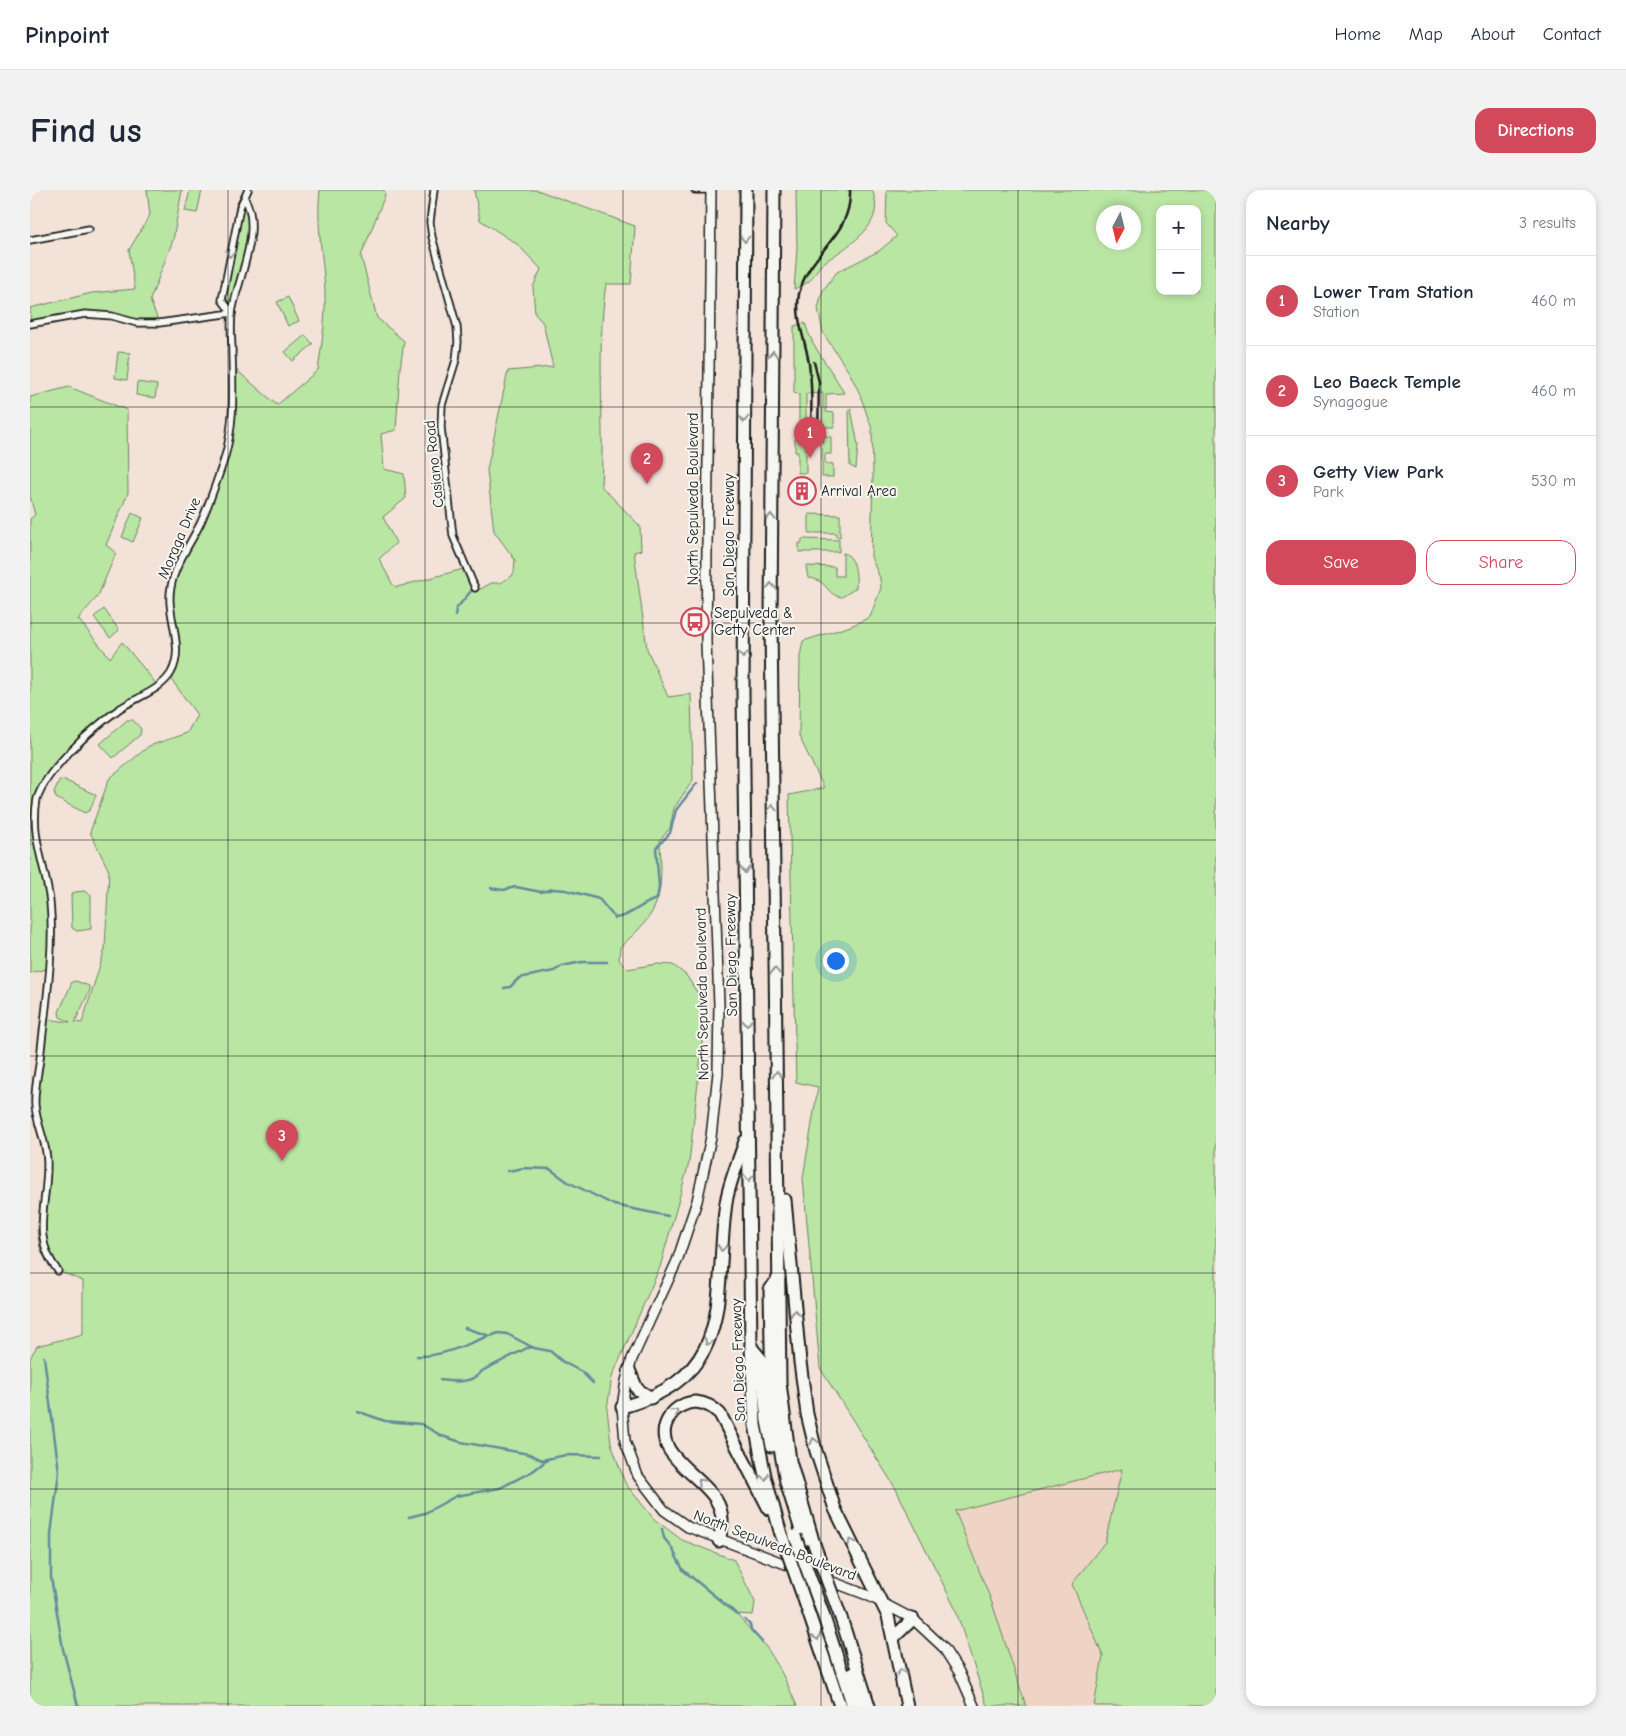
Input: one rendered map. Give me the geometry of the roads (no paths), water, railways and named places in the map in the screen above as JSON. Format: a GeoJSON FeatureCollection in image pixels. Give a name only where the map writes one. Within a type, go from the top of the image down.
{"type":"FeatureCollection","features":[{"type":"Feature","properties":{"kind":"highway","name":"San Diego Freeway"},"geometry":{"type":"LineString","coordinates":[[746,190],[743,566],[744,818],[752,1347],[755,1425],[765,1476],[780,1530],[840,1706]]}},
{"type":"Feature","properties":{"kind":"highway"},"geometry":{"type":"LineString","coordinates":[[774,190],[770,566],[782,1411],[804,1540],[831,1615],[868,1706]]}},
{"type":"Feature","properties":{"kind":"highway"},"geometry":{"type":"LineString","coordinates":[[778,1122],[800,1362],[807,1414],[816,1451],[835,1509],[880,1601],[894,1637],[907,1706]]}},
{"type":"Feature","properties":{"kind":"highway"},"geometry":{"type":"LineString","coordinates":[[622,1407],[651,1398],[669,1389],[685,1376],[698,1360],[712,1335],[717,1308],[726,1201],[749,1130]]}},
{"type":"Feature","properties":{"kind":"highway"},"geometry":{"type":"LineString","coordinates":[[752,1347],[761,1359],[768,1428],[780,1487],[804,1540],[861,1706]]}},
{"type":"Feature","properties":{"kind":"highway"},"geometry":{"type":"LineString","coordinates":[[629,1370],[637,1389],[651,1398]]}},
{"type":"Feature","properties":{"kind":"highway"},"geometry":{"type":"LineString","coordinates":[[719,1541],[722,1519],[716,1499],[673,1456],[666,1443],[665,1429],[669,1416],[680,1407],[692,1403],[711,1406],[723,1418],[780,1530]]}},
{"type":"Feature","properties":{"kind":"highway"},"geometry":{"type":"LineString","coordinates":[[831,1615],[852,1706]]}},
{"type":"Feature","properties":{"kind":"highway"},"geometry":{"type":"LineString","coordinates":[[894,1637],[913,1619]]}},
{"type":"Feature","properties":{"kind":"main road","name":"North Sepulveda Boulevard"},"geometry":{"type":"LineString","coordinates":[[711,190],[706,642],[718,996],[718,1073],[709,1144],[695,1208],[677,1261],[629,1370],[622,1407],[623,1429],[628,1454],[646,1488],[664,1510],[675,1519],[719,1541],[880,1601],[913,1619],[943,1646],[959,1672],[974,1706]]}},
{"type":"Feature","properties":{"kind":"street","name":"Moraga Drive"},"geometry":{"type":"LineString","coordinates":[[232,313],[222,300],[240,207],[248,190]]}},
{"type":"Feature","properties":{"kind":"street","name":"Casiano Road"},"geometry":{"type":"LineString","coordinates":[[434,190],[430,222],[432,237],[456,327],[458,342],[456,360],[442,405],[440,427],[453,536],[475,588]]}},
{"type":"Feature","properties":{"kind":"street"},"geometry":{"type":"LineString","coordinates":[[696,190],[711,190]]}},
{"type":"Feature","properties":{"kind":"street","name":"Moraga Drive"},"geometry":{"type":"LineString","coordinates":[[58,1271],[46,1261],[40,1248],[37,1232],[47,1163],[44,1135],[34,1106],[48,985],[50,900],[35,842],[35,808],[47,776],[64,758],[118,710],[158,686],[169,676],[176,662],[177,646],[169,597],[171,585],[175,570],[201,522],[223,461],[233,417],[232,313],[244,267],[250,230],[250,208],[245,199]]}},
{"type":"Feature","properties":{"kind":"street"},"geometry":{"type":"LineString","coordinates":[[30,240],[89,229]]}},
{"type":"Feature","properties":{"kind":"street"},"geometry":{"type":"LineString","coordinates":[[30,324],[85,314],[112,316],[137,323],[159,323],[232,313]]}},
{"type":"Feature","properties":{"kind":"waterway"},"geometry":{"type":"LineString","coordinates":[[455,616],[456,609],[471,591]]}},
{"type":"Feature","properties":{"kind":"waterway"},"geometry":{"type":"LineString","coordinates":[[491,888],[503,890],[516,887],[541,892],[553,889],[566,890],[599,899],[615,918],[626,915],[657,899],[659,887],[656,848],[670,833],[676,810],[697,783]]}},
{"type":"Feature","properties":{"kind":"waterway"},"geometry":{"type":"LineString","coordinates":[[504,988],[510,987],[519,978],[554,971],[562,966],[582,962],[607,962]]}},
{"type":"Feature","properties":{"kind":"waterway"},"geometry":{"type":"LineString","coordinates":[[508,1171],[524,1168],[550,1169],[568,1182],[614,1205],[668,1216]]}},
{"type":"Feature","properties":{"kind":"waterway"},"geometry":{"type":"LineString","coordinates":[[465,1328],[490,1336],[499,1333],[507,1334],[534,1348],[550,1351],[563,1362],[582,1372],[593,1383]]}},
{"type":"Feature","properties":{"kind":"waterway"},"geometry":{"type":"LineString","coordinates":[[417,1356],[445,1352],[489,1336]]}},
{"type":"Feature","properties":{"kind":"waterway"},"geometry":{"type":"LineString","coordinates":[[440,1380],[468,1380],[527,1348],[533,1347]]}},
{"type":"Feature","properties":{"kind":"waterway"},"geometry":{"type":"LineString","coordinates":[[44,1357],[59,1472],[51,1534],[51,1577],[63,1649],[78,1706]]}},
{"type":"Feature","properties":{"kind":"waterway"},"geometry":{"type":"LineString","coordinates":[[357,1411],[385,1421],[421,1424],[442,1436],[461,1442],[529,1454],[542,1460],[566,1455],[601,1456]]}},
{"type":"Feature","properties":{"kind":"waterway"},"geometry":{"type":"LineString","coordinates":[[409,1517],[425,1513],[456,1496],[500,1488],[533,1471],[547,1460]]}},
{"type":"Feature","properties":{"kind":"waterway"},"geometry":{"type":"LineString","coordinates":[[662,1529],[664,1538],[672,1548],[683,1570],[739,1616]]}},
{"type":"Feature","properties":{"kind":"waterway"},"geometry":{"type":"LineString","coordinates":[[745,1620],[762,1642]]}},
{"type":"Feature","properties":{"kind":"railway"},"geometry":{"type":"LineString","coordinates":[[811,439],[811,378],[799,319],[799,294],[804,279],[811,267],[844,220],[849,206],[850,190]]}},
{"type":"Feature","properties":{"kind":"railway"},"geometry":{"type":"LineString","coordinates":[[814,362],[819,382],[818,439]]}},
{"type":"Feature","properties":{"kind":"place","name":"Lower Tram Station"},"geometry":{"type":"Point","coordinates":[810,458]}},
{"type":"Feature","properties":{"kind":"place","name":"Leo Baeck Temple"},"geometry":{"type":"Point","coordinates":[647,484]}},
{"type":"Feature","properties":{"kind":"place","name":"Arrival Area"},"geometry":{"type":"Point","coordinates":[802,491]}},
{"type":"Feature","properties":{"kind":"place","name":"Sepulveda & Getty Center"},"geometry":{"type":"Point","coordinates":[695,622]}},
{"type":"Feature","properties":{"kind":"place","name":"Getty View Park"},"geometry":{"type":"Point","coordinates":[282,1161]}}]}
